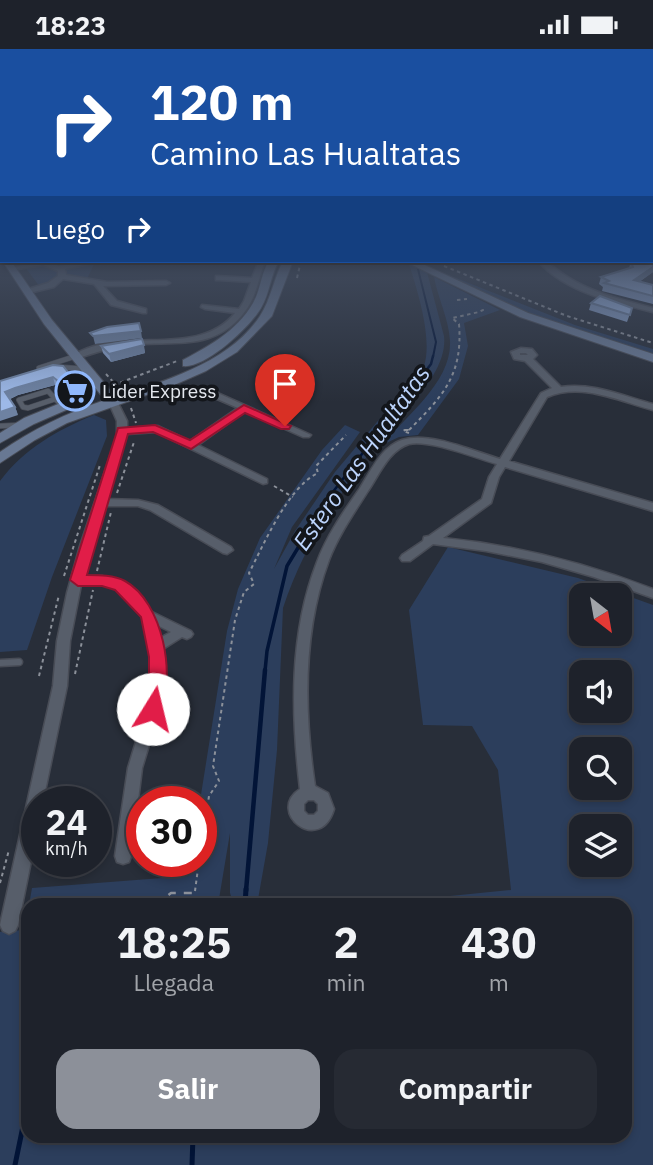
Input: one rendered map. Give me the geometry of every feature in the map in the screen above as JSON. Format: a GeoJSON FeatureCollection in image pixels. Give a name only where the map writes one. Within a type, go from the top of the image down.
{"type":"FeatureCollection","features":[{"type":"Feature","properties":{"kind":"street"},"geometry":{"type":"LineString","coordinates":[[9,925],[60,687],[60,664],[78,580],[122,431],[117,396],[87,369],[32,297]]}},
{"type":"Feature","properties":{"kind":"street"},"geometry":{"type":"LineString","coordinates":[[109,297],[114,303],[144,310]]}},
{"type":"Feature","properties":{"kind":"street"},"geometry":{"type":"LineString","coordinates":[[76,356],[121,344],[181,343],[204,339],[224,328],[250,297]]}},
{"type":"Feature","properties":{"kind":"street"},"geometry":{"type":"LineString","coordinates":[[0,459],[27,437],[175,369],[227,338],[257,306],[260,297]]}},
{"type":"Feature","properties":{"kind":"street"},"geometry":{"type":"LineString","coordinates":[[0,439],[58,403],[157,388],[199,369],[245,339],[272,308],[276,297]]}},
{"type":"Feature","properties":{"kind":"street"},"geometry":{"type":"LineString","coordinates":[[491,297],[524,315],[653,358]]}},
{"type":"Feature","properties":{"kind":"street"},"geometry":{"type":"LineString","coordinates":[[513,297],[560,316],[653,345]]}},
{"type":"Feature","properties":{"kind":"street"},"geometry":{"type":"LineString","coordinates":[[613,297],[653,310]]}},
{"type":"Feature","properties":{"kind":"street"},"geometry":{"type":"LineString","coordinates":[[205,307],[240,311]]}},
{"type":"Feature","properties":{"kind":"street"},"geometry":{"type":"LineString","coordinates":[[528,359],[558,389]]}},
{"type":"Feature","properties":{"kind":"street"},"geometry":{"type":"LineString","coordinates":[[406,558],[428,540],[483,505],[503,463],[541,398],[558,389],[583,390],[653,407]]}},
{"type":"Feature","properties":{"kind":"street"},"geometry":{"type":"LineString","coordinates":[[211,393],[306,436]]}},
{"type":"Feature","properties":{"kind":"street"},"geometry":{"type":"LineString","coordinates":[[191,445],[244,408]]}},
{"type":"Feature","properties":{"kind":"street"},"geometry":{"type":"LineString","coordinates":[[122,431],[158,429],[263,481]]}},
{"type":"Feature","properties":{"kind":"street"},"geometry":{"type":"LineString","coordinates":[[308,793],[301,723],[304,649],[316,585],[337,533],[388,452],[397,445],[411,441],[429,441],[653,507]]}},
{"type":"Feature","properties":{"kind":"street"},"geometry":{"type":"LineString","coordinates":[[100,502],[138,503],[154,507],[227,550]]}},
{"type":"Feature","properties":{"kind":"street"},"geometry":{"type":"LineString","coordinates":[[428,540],[543,557],[653,594]]}},
{"type":"Feature","properties":{"kind":"street"},"geometry":{"type":"LineString","coordinates":[[78,580],[95,580],[121,586],[148,615],[183,633],[156,647]]}},
{"type":"Feature","properties":{"kind":"street"},"geometry":{"type":"LineString","coordinates":[[123,856],[135,768],[158,684],[156,647],[148,615]]}},
{"type":"Feature","properties":{"kind":"lane"},"geometry":{"type":"LineString","coordinates":[[76,356],[37,371],[58,367],[87,369]]}},
{"type":"Feature","properties":{"kind":"lane"},"geometry":{"type":"LineString","coordinates":[[44,391],[49,392],[58,403],[28,408],[23,407],[19,400],[44,391]]}},
{"type":"Feature","properties":{"kind":"lane"},"geometry":{"type":"LineString","coordinates":[[0,426],[22,425]]}},
{"type":"Feature","properties":{"kind":"lane"},"geometry":{"type":"LineString","coordinates":[[0,663],[19,662]]}},
{"type":"Feature","properties":{"kind":"path"},"geometry":{"type":"LineString","coordinates":[[517,297],[653,345]]}},
{"type":"Feature","properties":{"kind":"path"},"geometry":{"type":"LineString","coordinates":[[409,430],[447,390],[456,373],[461,340],[458,324],[452,318],[483,310],[480,303]]}},
{"type":"Feature","properties":{"kind":"path"},"geometry":{"type":"LineString","coordinates":[[74,677],[114,502],[136,429],[117,396],[184,358]]}},
{"type":"Feature","properties":{"kind":"path"},"geometry":{"type":"LineString","coordinates":[[216,786],[219,781],[213,766],[235,620],[244,592],[254,584],[249,573],[259,551],[293,497],[307,478],[318,473],[316,466],[345,435]]}},
{"type":"Feature","properties":{"kind":"path"},"geometry":{"type":"LineString","coordinates":[[263,481],[293,497]]}},
{"type":"Feature","properties":{"kind":"path"},"geometry":{"type":"LineString","coordinates":[[165,898],[171,893],[195,893],[198,877]]}},
{"type":"Feature","properties":{"kind":"shaded area"},"geometry":{"type":"Polygon","coordinates":[[[418,297],[434,297],[444,336],[443,352],[437,368],[416,400],[367,456],[331,510],[300,564],[283,608],[277,750],[268,843],[258,898],[232,898],[230,833],[219,898],[30,898],[32,888],[175,877],[217,877],[217,786],[202,786],[227,631],[238,589],[260,538],[322,450],[345,425],[360,432],[292,527],[274,569],[295,531],[335,472],[424,366],[427,342],[418,297]]]}},
{"type":"Feature","properties":{"kind":"shaded area"},"geometry":{"type":"Polygon","coordinates":[[[440,297],[474,297],[500,310],[464,323],[468,346],[459,379],[418,435],[399,437],[382,445],[426,397],[444,370],[450,341],[440,297]]]}},
{"type":"Feature","properties":{"kind":"shaded area"},"geometry":{"type":"Polygon","coordinates":[[[492,297],[504,297],[575,325],[653,349],[653,356],[573,329],[492,297]]]}},
{"type":"Feature","properties":{"kind":"shaded area"},"geometry":{"type":"Polygon","coordinates":[[[94,415],[106,420],[107,436],[52,577],[27,650],[0,652],[0,481],[20,459],[42,442],[94,415]]]}},
{"type":"Feature","properties":{"kind":"shaded area"},"geometry":{"type":"Polygon","coordinates":[[[448,547],[592,583],[569,583],[569,646],[632,646],[632,597],[653,605],[653,1165],[0,1165],[0,932],[21,930],[21,1143],[632,1143],[632,898],[430,898],[511,890],[498,770],[472,726],[423,725],[409,610],[448,547]]]}},
{"type":"Feature","properties":{"kind":"building"},"geometry":{"type":"Polygon","coordinates":[[[603,297],[632,308],[630,315],[591,303],[603,297]]]}},
{"type":"Feature","properties":{"kind":"building"},"geometry":{"type":"Polygon","coordinates":[[[139,323],[141,331],[93,336],[90,333],[107,327],[139,323]]]}},
{"type":"Feature","properties":{"kind":"building"},"geometry":{"type":"Polygon","coordinates":[[[142,339],[144,345],[109,354],[101,346],[142,339]]]}},
{"type":"Feature","properties":{"kind":"building"},"geometry":{"type":"Polygon","coordinates":[[[53,365],[63,366],[75,381],[63,385],[53,377],[5,392],[15,407],[0,412],[0,381],[53,365]]]}},
{"type":"Feature","properties":{"kind":"waterway","name":"Estero Las Hualtatas"},"geometry":{"type":"LineString","coordinates":[[425,297],[436,342],[433,357]]}},
{"type":"Feature","properties":{"kind":"waterway","name":"Estero Las Hualtatas"},"geometry":{"type":"LineString","coordinates":[[329,497],[431,364],[433,356]]}},
{"type":"Feature","properties":{"kind":"waterway","name":"Estero Las Hualtatas"},"geometry":{"type":"LineString","coordinates":[[265,671],[267,651],[287,566],[330,495]]}},
{"type":"Feature","properties":{"kind":"waterway","name":"Estero Las Hualtatas"},"geometry":{"type":"LineString","coordinates":[[246,891],[265,670]]}},
{"type":"Feature","properties":{"kind":"waterway","name":"Estero Las Hualtatas"},"geometry":{"type":"LineString","coordinates":[[245,898],[246,889]]}},
{"type":"Feature","properties":{"kind":"waterway"},"geometry":{"type":"LineString","coordinates":[[15,1165],[21,1136]]}},
{"type":"Feature","properties":{"kind":"waterway","name":"Estero Las Hualtatas"},"geometry":{"type":"LineString","coordinates":[[192,1165],[193,1143]]}},
{"type":"Feature","properties":{"kind":"place","name":"Lider Express"},"geometry":{"type":"Point","coordinates":[75,391]}},
{"type":"Feature","properties":{"kind":"route"},"geometry":{"type":"LineString","coordinates":[[153,709],[158,684],[158,657],[148,615],[121,586],[102,580],[78,580],[122,431],[155,428],[191,445],[244,408],[285,426]]}}]}
